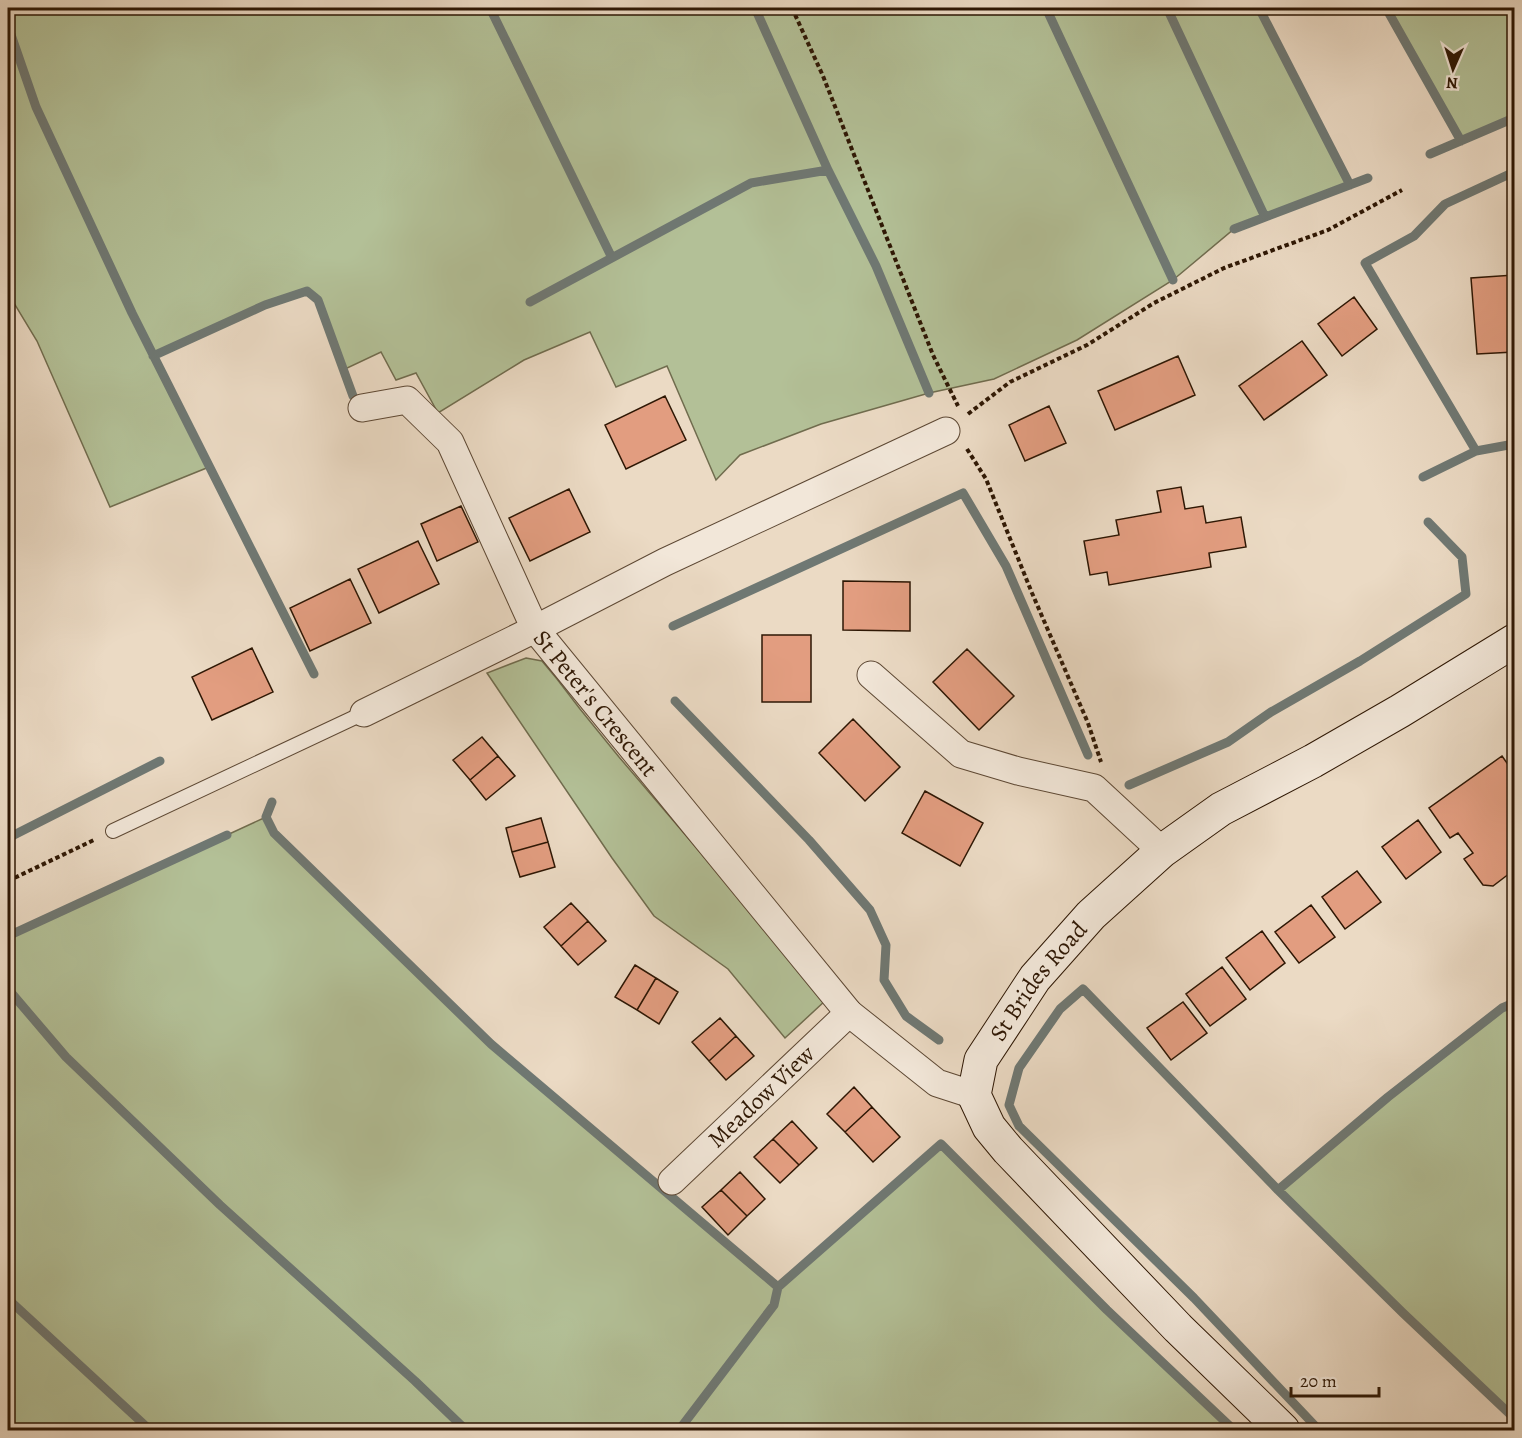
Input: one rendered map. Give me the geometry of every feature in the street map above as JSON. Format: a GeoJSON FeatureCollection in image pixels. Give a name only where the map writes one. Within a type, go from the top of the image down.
{"type":"FeatureCollection","features":[{"type":"Feature","properties":{"kind":"main road","name":"St Brides Road"},"geometry":{"type":"LineString","coordinates":[[974,1095],[981,1060],[1035,978],[1091,915],[1162,851],[1221,809],[1333,750],[1515,641]]}},
{"type":"Feature","properties":{"kind":"main road"},"geometry":{"type":"LineString","coordinates":[[974,1095],[989,1127],[1008,1150],[1178,1328],[1283,1431]]}},
{"type":"Feature","properties":{"kind":"street"},"geometry":{"type":"LineString","coordinates":[[362,408],[407,399],[450,442],[535,629],[364,713]]}},
{"type":"Feature","properties":{"kind":"street","name":"St Peter's Crescent"},"geometry":{"type":"LineString","coordinates":[[954,424],[665,562],[535,629],[849,1013],[937,1083],[974,1095]]}},
{"type":"Feature","properties":{"kind":"street"},"geometry":{"type":"LineString","coordinates":[[871,675],[962,754],[1018,771],[1094,788],[1162,851]]}},
{"type":"Feature","properties":{"kind":"street","name":"Meadow View"},"geometry":{"type":"LineString","coordinates":[[672,1180],[849,1013]]}},
{"type":"Feature","properties":{"kind":"lane"},"geometry":{"type":"LineString","coordinates":[[113,831],[364,713]]}},
{"type":"Feature","properties":{"kind":"path"},"geometry":{"type":"LineString","coordinates":[[792,8],[827,87],[933,355],[954,424],[961,440],[986,479],[1088,723],[1104,771]]}},
{"type":"Feature","properties":{"kind":"path"},"geometry":{"type":"LineString","coordinates":[[954,424],[1010,382],[1087,345],[1154,303],[1224,268],[1328,230],[1402,190]]}},
{"type":"Feature","properties":{"kind":"path"},"geometry":{"type":"LineString","coordinates":[[8,881],[113,831]]}},
{"type":"Feature","properties":{"kind":"green space"},"geometry":{"type":"Polygon","coordinates":[[[8,8],[1259,8],[1350,185],[1234,229],[1173,280],[1077,340],[994,379],[929,393],[821,424],[740,455],[716,480],[667,366],[616,387],[590,332],[524,360],[438,413],[416,373],[396,380],[381,352],[343,370],[319,301],[307,292],[265,305],[154,356],[209,467],[110,507],[37,341],[11,298],[8,297],[8,8]]]}},
{"type":"Feature","properties":{"kind":"green space"},"geometry":{"type":"Polygon","coordinates":[[[1386,8],[1514,8],[1514,118],[1461,141],[1386,8]]]}},
{"type":"Feature","properties":{"kind":"green space"},"geometry":{"type":"Polygon","coordinates":[[[526,658],[542,661],[619,757],[826,1000],[785,1038],[728,969],[654,916],[487,673],[526,658]]]}},
{"type":"Feature","properties":{"kind":"green space"},"geometry":{"type":"Polygon","coordinates":[[[266,817],[274,833],[491,1044],[777,1287],[941,1144],[1107,1310],[1234,1430],[8,1430],[8,936],[266,817]]]}},
{"type":"Feature","properties":{"kind":"green space"},"geometry":{"type":"Polygon","coordinates":[[[1514,1003],[1514,1418],[1278,1190],[1388,1097],[1501,1008],[1514,1003]]]}},
{"type":"Feature","properties":{"kind":"building"},"geometry":{"type":"Polygon","coordinates":[[[1514,275],[1514,352],[1477,354],[1471,278],[1514,275]]]}},
{"type":"Feature","properties":{"kind":"building"},"geometry":{"type":"Polygon","coordinates":[[[1354,297],[1377,329],[1342,356],[1318,324],[1354,297]]]}},
{"type":"Feature","properties":{"kind":"building"},"geometry":{"type":"Polygon","coordinates":[[[1302,341],[1327,375],[1264,420],[1239,386],[1302,341]]]}},
{"type":"Feature","properties":{"kind":"building"},"geometry":{"type":"Polygon","coordinates":[[[1178,356],[1195,395],[1115,430],[1098,391],[1178,356]]]}},
{"type":"Feature","properties":{"kind":"building"},"geometry":{"type":"Polygon","coordinates":[[[665,396],[686,440],[626,469],[605,425],[665,396]]]}},
{"type":"Feature","properties":{"kind":"building"},"geometry":{"type":"Polygon","coordinates":[[[1049,406],[1066,443],[1025,461],[1009,425],[1049,406]]]}},
{"type":"Feature","properties":{"kind":"building"},"geometry":{"type":"Polygon","coordinates":[[[1181,487],[1185,509],[1203,506],[1206,523],[1241,517],[1246,547],[1209,553],[1211,567],[1109,585],[1107,572],[1090,575],[1084,541],[1119,535],[1116,520],[1161,512],[1157,491],[1181,487]]]}},
{"type":"Feature","properties":{"kind":"building"},"geometry":{"type":"Polygon","coordinates":[[[569,489],[590,532],[530,561],[509,518],[569,489]]]}},
{"type":"Feature","properties":{"kind":"building"},"geometry":{"type":"Polygon","coordinates":[[[461,506],[478,542],[437,561],[421,524],[461,506]]]}},
{"type":"Feature","properties":{"kind":"building"},"geometry":{"type":"Polygon","coordinates":[[[418,541],[439,584],[379,613],[358,569],[418,541]]]}},
{"type":"Feature","properties":{"kind":"building"},"geometry":{"type":"Polygon","coordinates":[[[350,579],[371,623],[310,651],[290,608],[350,579]]]}},
{"type":"Feature","properties":{"kind":"building"},"geometry":{"type":"Polygon","coordinates":[[[843,581],[910,582],[910,631],[843,630],[843,581]]]}},
{"type":"Feature","properties":{"kind":"building"},"geometry":{"type":"Polygon","coordinates":[[[762,635],[811,635],[811,702],[762,702],[762,635]]]}},
{"type":"Feature","properties":{"kind":"building"},"geometry":{"type":"Polygon","coordinates":[[[252,648],[273,692],[212,720],[192,677],[252,648]]]}},
{"type":"Feature","properties":{"kind":"building"},"geometry":{"type":"Polygon","coordinates":[[[967,649],[1014,696],[979,730],[933,682],[967,649]]]}},
{"type":"Feature","properties":{"kind":"building"},"geometry":{"type":"Polygon","coordinates":[[[853,719],[900,767],[865,801],[819,753],[853,719]]]}},
{"type":"Feature","properties":{"kind":"building"},"geometry":{"type":"Polygon","coordinates":[[[482,737],[498,756],[470,780],[453,760],[482,737]]]}},
{"type":"Feature","properties":{"kind":"building"},"geometry":{"type":"Polygon","coordinates":[[[498,756],[515,776],[486,800],[470,780],[498,756]]]}},
{"type":"Feature","properties":{"kind":"building"},"geometry":{"type":"Polygon","coordinates":[[[1502,756],[1514,773],[1514,870],[1493,886],[1483,885],[1464,859],[1473,853],[1458,833],[1450,838],[1429,808],[1502,756]]]}},
{"type":"Feature","properties":{"kind":"building"},"geometry":{"type":"Polygon","coordinates":[[[925,791],[983,823],[960,866],[902,833],[925,791]]]}},
{"type":"Feature","properties":{"kind":"building"},"geometry":{"type":"Polygon","coordinates":[[[541,818],[548,842],[512,852],[506,828],[541,818]]]}},
{"type":"Feature","properties":{"kind":"building"},"geometry":{"type":"Polygon","coordinates":[[[1418,820],[1441,852],[1406,879],[1382,847],[1418,820]]]}},
{"type":"Feature","properties":{"kind":"building"},"geometry":{"type":"Polygon","coordinates":[[[548,842],[555,867],[520,877],[512,852],[548,842]]]}},
{"type":"Feature","properties":{"kind":"building"},"geometry":{"type":"Polygon","coordinates":[[[1357,871],[1381,902],[1345,929],[1322,897],[1357,871]]]}},
{"type":"Feature","properties":{"kind":"building"},"geometry":{"type":"Polygon","coordinates":[[[571,903],[588,921],[561,946],[544,927],[571,903]]]}},
{"type":"Feature","properties":{"kind":"building"},"geometry":{"type":"Polygon","coordinates":[[[1311,905],[1335,937],[1299,963],[1275,932],[1311,905]]]}},
{"type":"Feature","properties":{"kind":"building"},"geometry":{"type":"Polygon","coordinates":[[[588,921],[606,941],[578,965],[561,946],[588,921]]]}},
{"type":"Feature","properties":{"kind":"building"},"geometry":{"type":"Polygon","coordinates":[[[1262,931],[1285,963],[1250,990],[1226,958],[1262,931]]]}},
{"type":"Feature","properties":{"kind":"building"},"geometry":{"type":"Polygon","coordinates":[[[635,965],[656,978],[637,1010],[615,997],[635,965]]]}},
{"type":"Feature","properties":{"kind":"building"},"geometry":{"type":"Polygon","coordinates":[[[1222,967],[1246,999],[1210,1026],[1186,994],[1222,967]]]}},
{"type":"Feature","properties":{"kind":"building"},"geometry":{"type":"Polygon","coordinates":[[[656,978],[678,992],[659,1024],[637,1010],[656,978]]]}},
{"type":"Feature","properties":{"kind":"building"},"geometry":{"type":"Polygon","coordinates":[[[1183,1002],[1207,1033],[1171,1060],[1147,1028],[1183,1002]]]}},
{"type":"Feature","properties":{"kind":"building"},"geometry":{"type":"Polygon","coordinates":[[[720,1018],[736,1036],[709,1061],[692,1042],[720,1018]]]}},
{"type":"Feature","properties":{"kind":"building"},"geometry":{"type":"Polygon","coordinates":[[[736,1036],[754,1056],[726,1080],[709,1061],[736,1036]]]}},
{"type":"Feature","properties":{"kind":"building"},"geometry":{"type":"Polygon","coordinates":[[[854,1087],[872,1107],[845,1132],[827,1114],[854,1087]]]}},
{"type":"Feature","properties":{"kind":"building"},"geometry":{"type":"Polygon","coordinates":[[[872,1107],[900,1137],[873,1162],[845,1132],[872,1107]]]}},
{"type":"Feature","properties":{"kind":"building"},"geometry":{"type":"Polygon","coordinates":[[[792,1121],[817,1148],[799,1165],[773,1139],[792,1121]]]}},
{"type":"Feature","properties":{"kind":"building"},"geometry":{"type":"Polygon","coordinates":[[[773,1139],[799,1165],[780,1183],[754,1157],[773,1139]]]}},
{"type":"Feature","properties":{"kind":"building"},"geometry":{"type":"Polygon","coordinates":[[[740,1172],[765,1199],[747,1216],[721,1190],[740,1172]]]}},
{"type":"Feature","properties":{"kind":"building"},"geometry":{"type":"Polygon","coordinates":[[[721,1190],[747,1216],[728,1235],[702,1207],[721,1190]]]}},
{"type":"Feature","properties":{"kind":"waterway"},"geometry":{"type":"LineString","coordinates":[[490,8],[612,258]]}},
{"type":"Feature","properties":{"kind":"waterway"},"geometry":{"type":"LineString","coordinates":[[755,8],[828,170],[876,266],[929,393]]}},
{"type":"Feature","properties":{"kind":"waterway"},"geometry":{"type":"LineString","coordinates":[[1046,8],[1173,280]]}},
{"type":"Feature","properties":{"kind":"waterway"},"geometry":{"type":"LineString","coordinates":[[1167,8],[1265,217]]}},
{"type":"Feature","properties":{"kind":"waterway"},"geometry":{"type":"LineString","coordinates":[[1259,8],[1350,185]]}},
{"type":"Feature","properties":{"kind":"waterway"},"geometry":{"type":"LineString","coordinates":[[1386,8],[1461,141]]}},
{"type":"Feature","properties":{"kind":"waterway"},"geometry":{"type":"LineString","coordinates":[[8,26],[36,107],[132,313],[314,674]]}},
{"type":"Feature","properties":{"kind":"waterway"},"geometry":{"type":"LineString","coordinates":[[1430,154],[1514,118]]}},
{"type":"Feature","properties":{"kind":"waterway"},"geometry":{"type":"LineString","coordinates":[[530,302],[751,183],[828,170]]}},
{"type":"Feature","properties":{"kind":"waterway"},"geometry":{"type":"LineString","coordinates":[[1476,451],[1365,263],[1414,236],[1445,204],[1514,172]]}},
{"type":"Feature","properties":{"kind":"waterway"},"geometry":{"type":"LineString","coordinates":[[1234,229],[1368,178]]}},
{"type":"Feature","properties":{"kind":"waterway"},"geometry":{"type":"LineString","coordinates":[[153,356],[265,305],[307,291],[318,300],[353,396]]}},
{"type":"Feature","properties":{"kind":"waterway"},"geometry":{"type":"LineString","coordinates":[[1423,477],[1476,451],[1514,444]]}},
{"type":"Feature","properties":{"kind":"waterway"},"geometry":{"type":"LineString","coordinates":[[673,626],[963,493],[1006,566],[1088,755]]}},
{"type":"Feature","properties":{"kind":"waterway"},"geometry":{"type":"LineString","coordinates":[[1129,785],[1228,742],[1271,712],[1360,661],[1466,594],[1462,557],[1428,522]]}},
{"type":"Feature","properties":{"kind":"waterway"},"geometry":{"type":"LineString","coordinates":[[675,701],[809,840],[870,910],[886,945],[884,980],[906,1016],[939,1040]]}},
{"type":"Feature","properties":{"kind":"waterway"},"geometry":{"type":"LineString","coordinates":[[8,838],[160,761]]}},
{"type":"Feature","properties":{"kind":"waterway"},"geometry":{"type":"LineString","coordinates":[[272,802],[266,817],[274,833],[491,1044],[778,1287]]}},
{"type":"Feature","properties":{"kind":"waterway"},"geometry":{"type":"LineString","coordinates":[[8,936],[227,835]]}},
{"type":"Feature","properties":{"kind":"waterway"},"geometry":{"type":"LineString","coordinates":[[8,989],[66,1057],[220,1205],[466,1430]]}},
{"type":"Feature","properties":{"kind":"waterway"},"geometry":{"type":"LineString","coordinates":[[1319,1430],[1194,1298],[1019,1126],[1009,1105],[1019,1068],[1060,1009],[1083,989],[1278,1190],[1514,1418]]}},
{"type":"Feature","properties":{"kind":"waterway"},"geometry":{"type":"LineString","coordinates":[[1278,1190],[1388,1097],[1502,1008],[1514,1003]]}},
{"type":"Feature","properties":{"kind":"waterway"},"geometry":{"type":"LineString","coordinates":[[679,1430],[774,1305],[778,1287],[941,1144],[1107,1310],[1234,1430]]}},
{"type":"Feature","properties":{"kind":"waterway"},"geometry":{"type":"LineString","coordinates":[[8,1299],[150,1430]]}}]}
